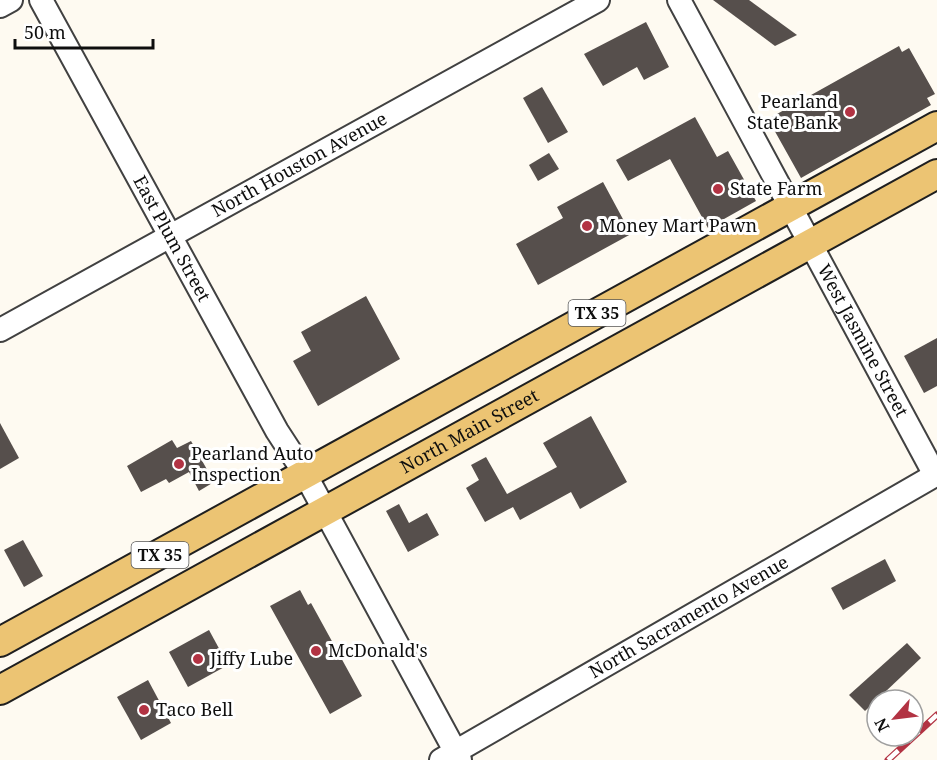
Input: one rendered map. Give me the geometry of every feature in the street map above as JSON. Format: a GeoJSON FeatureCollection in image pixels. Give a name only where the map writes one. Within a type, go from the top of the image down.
{"type":"FeatureCollection","features":[{"type":"Feature","properties":{"kind":"main road","name":"TX 35"},"geometry":{"type":"LineString","coordinates":[[0,642],[937,126]]}},
{"type":"Feature","properties":{"kind":"main road","name":"North Main Street"},"geometry":{"type":"LineString","coordinates":[[0,690],[937,174]]}},
{"type":"Feature","properties":{"kind":"street"},"geometry":{"type":"LineString","coordinates":[[0,6],[11,0]]}},
{"type":"Feature","properties":{"kind":"street","name":"East Plum Street"},"geometry":{"type":"LineString","coordinates":[[41,0],[277,431],[305,474],[452,758]]}},
{"type":"Feature","properties":{"kind":"street","name":"North Houston Avenue"},"geometry":{"type":"LineString","coordinates":[[0,330],[598,0]]}},
{"type":"Feature","properties":{"kind":"street","name":"West Jasmine Street"},"geometry":{"type":"LineString","coordinates":[[679,0],[936,474]]}},
{"type":"Feature","properties":{"kind":"street","name":"North Sacramento Avenue"},"geometry":{"type":"LineString","coordinates":[[452,758],[936,474]]}},
{"type":"Feature","properties":{"kind":"building"},"geometry":{"type":"Polygon","coordinates":[[[713,0],[749,0],[797,35],[775,46],[713,0]]]}},
{"type":"Feature","properties":{"kind":"building"},"geometry":{"type":"Polygon","coordinates":[[[646,22],[669,67],[644,80],[637,67],[603,86],[584,54],[646,22]]]}},
{"type":"Feature","properties":{"kind":"building","name":"Pearland State Bank"},"geometry":{"type":"Polygon","coordinates":[[[899,46],[902,52],[909,48],[935,94],[927,98],[931,105],[801,178],[768,119],[899,46]]]}},
{"type":"Feature","properties":{"kind":"building"},"geometry":{"type":"Polygon","coordinates":[[[542,87],[568,132],[548,143],[523,98],[542,87]]]}},
{"type":"Feature","properties":{"kind":"building"},"geometry":{"type":"Polygon","coordinates":[[[695,117],[717,157],[728,151],[756,201],[708,228],[670,159],[628,181],[616,160],[695,117]]]}},
{"type":"Feature","properties":{"kind":"building"},"geometry":{"type":"Polygon","coordinates":[[[549,153],[559,169],[538,181],[529,165],[549,153]]]}},
{"type":"Feature","properties":{"kind":"building","name":"Money Mart Pawn"},"geometry":{"type":"Polygon","coordinates":[[[603,182],[631,234],[538,285],[516,244],[563,218],[557,207],[603,182]]]}},
{"type":"Feature","properties":{"kind":"building"},"geometry":{"type":"Polygon","coordinates":[[[366,296],[400,359],[318,406],[293,361],[311,351],[301,332],[366,296]]]}},
{"type":"Feature","properties":{"kind":"building"},"geometry":{"type":"Polygon","coordinates":[[[937,338],[937,386],[924,393],[904,356],[937,338]]]}},
{"type":"Feature","properties":{"kind":"building"},"geometry":{"type":"Polygon","coordinates":[[[591,416],[627,482],[580,509],[571,492],[520,520],[513,507],[485,522],[466,488],[479,480],[471,465],[486,457],[507,494],[557,467],[543,443],[591,416]]]}},
{"type":"Feature","properties":{"kind":"building"},"geometry":{"type":"Polygon","coordinates":[[[0,423],[19,458],[0,469],[0,423]]]}},
{"type":"Feature","properties":{"kind":"building","name":"Pearland Auto Inspection"},"geometry":{"type":"Polygon","coordinates":[[[172,440],[177,448],[191,441],[214,482],[199,491],[189,472],[169,483],[166,479],[141,492],[127,466],[172,440]]]}},
{"type":"Feature","properties":{"kind":"building"},"geometry":{"type":"Polygon","coordinates":[[[399,504],[409,523],[427,513],[439,535],[408,552],[386,511],[399,504]]]}},
{"type":"Feature","properties":{"kind":"building"},"geometry":{"type":"Polygon","coordinates":[[[23,540],[43,576],[24,587],[4,550],[23,540]]]}},
{"type":"Feature","properties":{"kind":"building"},"geometry":{"type":"Polygon","coordinates":[[[885,559],[896,581],[843,610],[831,588],[885,559]]]}},
{"type":"Feature","properties":{"kind":"building","name":"McDonald's"},"geometry":{"type":"Polygon","coordinates":[[[300,590],[308,605],[311,603],[362,696],[330,714],[270,606],[300,590]]]}},
{"type":"Feature","properties":{"kind":"building","name":"Jiffy Lube"},"geometry":{"type":"Polygon","coordinates":[[[209,630],[228,665],[188,687],[169,652],[209,630]]]}},
{"type":"Feature","properties":{"kind":"building"},"geometry":{"type":"Polygon","coordinates":[[[907,643],[921,658],[889,688],[865,688],[865,711],[849,695],[907,643]]]}},
{"type":"Feature","properties":{"kind":"building","name":"Taco Bell"},"geometry":{"type":"Polygon","coordinates":[[[148,680],[171,723],[141,740],[117,697],[148,680]]]}},
{"type":"Feature","properties":{"kind":"railway"},"geometry":{"type":"LineString","coordinates":[[888,760],[937,715]]}},
{"type":"Feature","properties":{"kind":"place","name":"Pearland State Bank"},"geometry":{"type":"Point","coordinates":[850,112]}},
{"type":"Feature","properties":{"kind":"place","name":"State Farm"},"geometry":{"type":"Point","coordinates":[718,189]}},
{"type":"Feature","properties":{"kind":"place","name":"Money Mart Pawn"},"geometry":{"type":"Point","coordinates":[587,226]}},
{"type":"Feature","properties":{"kind":"place","name":"Pearland Auto Inspection"},"geometry":{"type":"Point","coordinates":[179,464]}},
{"type":"Feature","properties":{"kind":"place","name":"McDonald's"},"geometry":{"type":"Point","coordinates":[316,651]}},
{"type":"Feature","properties":{"kind":"place","name":"Jiffy Lube"},"geometry":{"type":"Point","coordinates":[198,659]}},
{"type":"Feature","properties":{"kind":"place","name":"Taco Bell"},"geometry":{"type":"Point","coordinates":[144,710]}}]}
